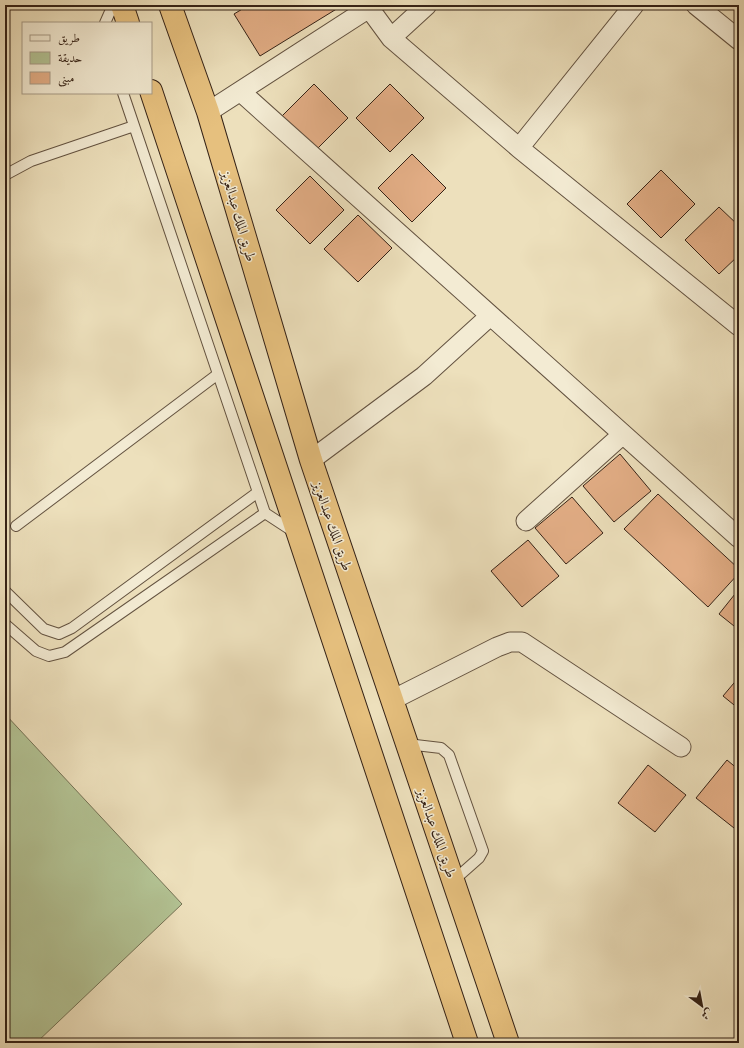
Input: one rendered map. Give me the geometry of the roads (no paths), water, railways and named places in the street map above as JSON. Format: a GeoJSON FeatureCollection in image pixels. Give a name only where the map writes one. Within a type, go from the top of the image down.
{"type":"FeatureCollection","features":[{"type":"Feature","properties":{"kind":"highway"},"geometry":{"type":"LineString","coordinates":[[122,5],[128,22]]}},
{"type":"Feature","properties":{"kind":"highway","name":"طريق الملك عبدالعزيز"},"geometry":{"type":"LineString","coordinates":[[170,5],[208,112],[311,460],[508,1043]]}},
{"type":"Feature","properties":{"kind":"highway"},"geometry":{"type":"LineString","coordinates":[[152,94],[467,1043]]}},
{"type":"Feature","properties":{"kind":"street"},"geometry":{"type":"LineString","coordinates":[[391,38],[427,5]]}},
{"type":"Feature","properties":{"kind":"street"},"geometry":{"type":"LineString","coordinates":[[519,148],[634,5]]}},
{"type":"Feature","properties":{"kind":"street"},"geometry":{"type":"LineString","coordinates":[[696,5],[739,40]]}},
{"type":"Feature","properties":{"kind":"street"},"geometry":{"type":"LineString","coordinates":[[208,112],[241,92],[368,7],[391,38],[519,148],[739,326]]}},
{"type":"Feature","properties":{"kind":"street"},"geometry":{"type":"LineString","coordinates":[[241,92],[739,538]]}},
{"type":"Feature","properties":{"kind":"street"},"geometry":{"type":"LineString","coordinates":[[311,460],[424,376],[490,316]]}},
{"type":"Feature","properties":{"kind":"street"},"geometry":{"type":"LineString","coordinates":[[526,521],[623,434]]}},
{"type":"Feature","properties":{"kind":"street"},"geometry":{"type":"LineString","coordinates":[[392,700],[497,647],[510,642],[522,642],[681,747]]}},
{"type":"Feature","properties":{"kind":"lane"},"geometry":{"type":"LineString","coordinates":[[105,22],[113,5]]}},
{"type":"Feature","properties":{"kind":"lane"},"geometry":{"type":"LineString","coordinates":[[123,94],[265,513],[299,535]]}},
{"type":"Feature","properties":{"kind":"lane"},"geometry":{"type":"LineString","coordinates":[[5,175],[31,161],[134,126]]}},
{"type":"Feature","properties":{"kind":"lane"},"geometry":{"type":"LineString","coordinates":[[16,526],[218,374]]}},
{"type":"Feature","properties":{"kind":"lane"},"geometry":{"type":"LineString","coordinates":[[5,591],[44,629],[59,634],[72,628],[258,492]]}},
{"type":"Feature","properties":{"kind":"lane"},"geometry":{"type":"LineString","coordinates":[[5,624],[36,651],[49,656],[65,652],[265,513]]}},
{"type":"Feature","properties":{"kind":"lane"},"geometry":{"type":"LineString","coordinates":[[407,744],[441,748],[449,755],[483,851],[479,858],[453,881]]}}]}
